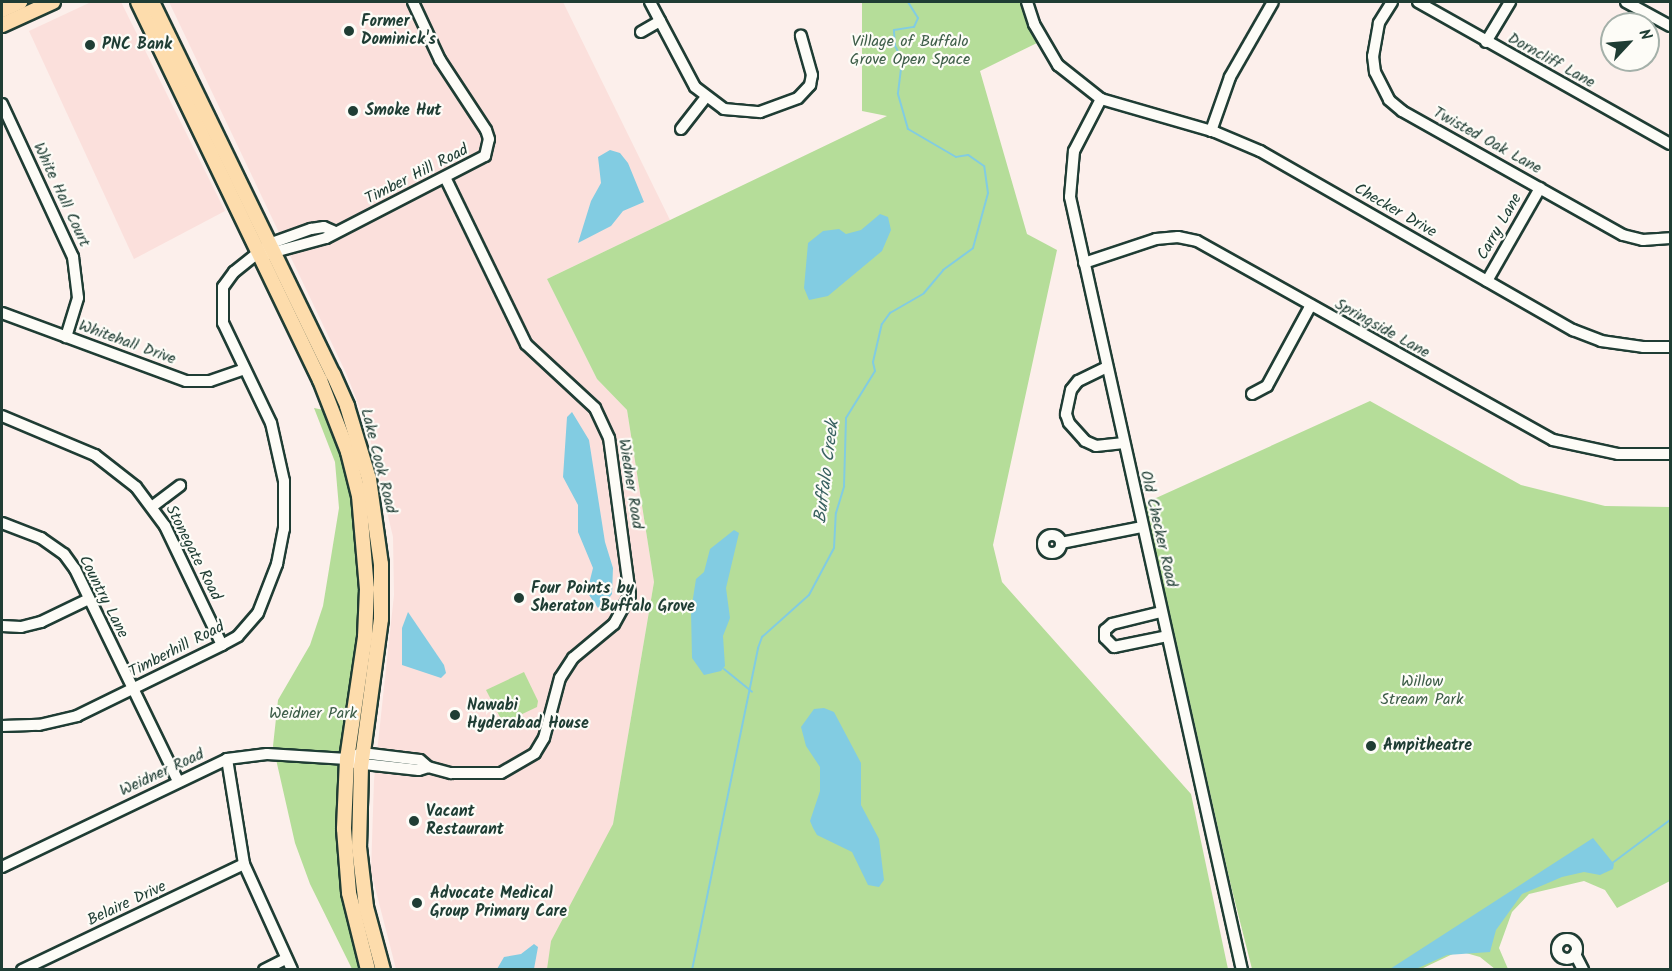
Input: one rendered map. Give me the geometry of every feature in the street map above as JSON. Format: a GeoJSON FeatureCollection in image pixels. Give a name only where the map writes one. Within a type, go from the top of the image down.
{"type":"FeatureCollection","features":[{"type":"Feature","properties":{"kind":"main road"},"geometry":{"type":"LineString","coordinates":[[2,10],[20,2]]}},
{"type":"Feature","properties":{"kind":"main road"},"geometry":{"type":"LineString","coordinates":[[2,26],[52,2]]}},
{"type":"Feature","properties":{"kind":"main road","name":"Lake Cook Road"},"geometry":{"type":"LineString","coordinates":[[138,2],[347,406],[375,509],[381,619],[362,760],[361,871],[383,969]]}},
{"type":"Feature","properties":{"kind":"main road","name":"Lake Cook Road"},"geometry":{"type":"LineString","coordinates":[[152,2],[268,251],[334,413],[359,496],[365,547],[366,613],[347,759],[344,829],[348,882],[368,969]]}},
{"type":"Feature","properties":{"kind":"street","name":"Timber Hill Road"},"geometry":{"type":"LineString","coordinates":[[268,251],[326,238],[333,231],[481,161],[489,139],[440,60],[412,2]]}},
{"type":"Feature","properties":{"kind":"street"},"geometry":{"type":"LineString","coordinates":[[651,2],[695,87],[705,98],[724,109],[760,112],[798,98],[810,86],[812,75],[801,36]]}},
{"type":"Feature","properties":{"kind":"street"},"geometry":{"type":"LineString","coordinates":[[1027,2],[1034,24],[1058,64],[1101,99]]}},
{"type":"Feature","properties":{"kind":"street"},"geometry":{"type":"LineString","coordinates":[[1211,131],[1230,77],[1273,2]]}},
{"type":"Feature","properties":{"kind":"street","name":"Twisted Oak Lane"},"geometry":{"type":"LineString","coordinates":[[1392,2],[1379,23],[1373,56],[1375,72],[1389,100],[1623,235],[1643,240],[1671,238]]}},
{"type":"Feature","properties":{"kind":"street","name":"Dorncliff Lane"},"geometry":{"type":"LineString","coordinates":[[1418,2],[1671,144]]}},
{"type":"Feature","properties":{"kind":"street"},"geometry":{"type":"LineString","coordinates":[[1486,42],[1510,2]]}},
{"type":"Feature","properties":{"kind":"street"},"geometry":{"type":"LineString","coordinates":[[1626,2],[1671,26]]}},
{"type":"Feature","properties":{"kind":"street"},"geometry":{"type":"LineString","coordinates":[[641,33],[660,21]]}},
{"type":"Feature","properties":{"kind":"street"},"geometry":{"type":"LineString","coordinates":[[681,129],[705,98]]}},
{"type":"Feature","properties":{"kind":"street","name":"Checker Drive"},"geometry":{"type":"LineString","coordinates":[[1101,99],[1211,131],[1260,151],[1487,281],[1601,341],[1643,347],[1671,346]]}},
{"type":"Feature","properties":{"kind":"street","name":"Old Checker Road"},"geometry":{"type":"LineString","coordinates":[[1101,99],[1074,151],[1069,179],[1084,263],[1242,969]]}},
{"type":"Feature","properties":{"kind":"street","name":"White Hall Court"},"geometry":{"type":"LineString","coordinates":[[2,104],[74,257],[78,298],[66,337]]}},
{"type":"Feature","properties":{"kind":"street","name":"Wiedner Road"},"geometry":{"type":"LineString","coordinates":[[446,179],[526,344],[595,408],[603,420],[630,578],[630,595],[623,610],[614,624],[573,658],[560,678],[544,738],[535,753],[515,767]]}},
{"type":"Feature","properties":{"kind":"street","name":"Carry Lane"},"geometry":{"type":"LineString","coordinates":[[1487,281],[1540,188]]}},
{"type":"Feature","properties":{"kind":"street","name":"Springside Lane"},"geometry":{"type":"LineString","coordinates":[[1084,263],[1156,239],[1178,237],[1203,244],[1553,440],[1618,454],[1671,454]]}},
{"type":"Feature","properties":{"kind":"street","name":"Timberhill Road"},"geometry":{"type":"LineString","coordinates":[[2,726],[39,725],[77,716],[222,645],[248,626],[267,596],[284,529],[281,458],[268,417],[223,323],[220,304],[223,287],[234,273],[268,251]]}},
{"type":"Feature","properties":{"kind":"street"},"geometry":{"type":"LineString","coordinates":[[1252,394],[1266,386],[1311,305]]}},
{"type":"Feature","properties":{"kind":"street","name":"Whitehall Drive"},"geometry":{"type":"LineString","coordinates":[[2,313],[186,381],[210,381],[244,369]]}},
{"type":"Feature","properties":{"kind":"street"},"geometry":{"type":"LineString","coordinates":[[1107,367],[1078,381],[1071,390],[1066,414],[1069,423],[1085,441],[1096,446],[1124,443]]}},
{"type":"Feature","properties":{"kind":"street","name":"Stonegate Road"},"geometry":{"type":"LineString","coordinates":[[2,416],[95,455],[116,469],[153,506],[222,645]]}},
{"type":"Feature","properties":{"kind":"street"},"geometry":{"type":"LineString","coordinates":[[153,506],[180,486]]}},
{"type":"Feature","properties":{"kind":"street","name":"Country Lane"},"geometry":{"type":"LineString","coordinates":[[2,523],[41,538],[63,554],[89,599],[178,781]]}},
{"type":"Feature","properties":{"kind":"street"},"geometry":{"type":"LineString","coordinates":[[1061,543],[1142,527]]}},
{"type":"Feature","properties":{"kind":"street"},"geometry":{"type":"LineString","coordinates":[[2,626],[21,627],[41,622],[89,599]]}},
{"type":"Feature","properties":{"kind":"street"},"geometry":{"type":"LineString","coordinates":[[1161,612],[1112,624],[1104,632],[1105,641],[1114,647],[1167,636]]}},
{"type":"Feature","properties":{"kind":"street","name":"Weidner Road"},"geometry":{"type":"LineString","coordinates":[[2,867],[227,759],[267,754],[362,760],[419,770],[428,767],[478,774],[501,773],[515,767]]}},
{"type":"Feature","properties":{"kind":"street"},"geometry":{"type":"LineString","coordinates":[[227,759],[244,864],[292,969]]}},
{"type":"Feature","properties":{"kind":"street","name":"Belaire Drive"},"geometry":{"type":"LineString","coordinates":[[22,969],[244,864]]}},
{"type":"Feature","properties":{"kind":"street"},"geometry":{"type":"LineString","coordinates":[[1575,954],[1583,969]]}},
{"type":"Feature","properties":{"kind":"street"},"geometry":{"type":"LineString","coordinates":[[264,969],[286,958]]}},
{"type":"Feature","properties":{"kind":"shaded area"},"geometry":{"type":"Polygon","coordinates":[[[91,2],[121,2],[225,211],[134,259],[29,31],[91,2]]]}},
{"type":"Feature","properties":{"kind":"shaded area"},"geometry":{"type":"Polygon","coordinates":[[[169,2],[563,2],[670,220],[547,279],[597,379],[627,410],[654,582],[613,824],[548,969],[396,969],[371,872],[374,780],[394,595],[393,537],[367,426],[346,373],[169,2]]]}},
{"type":"Feature","properties":{"kind":"green space","name":"Village of Buffalo Grove Open Space"},"geometry":{"type":"Polygon","coordinates":[[[862,2],[1021,2],[1037,43],[980,71],[1027,234],[1057,250],[993,545],[1002,582],[1191,794],[1228,969],[547,969],[551,941],[613,824],[654,582],[627,410],[597,379],[547,279],[887,116],[862,111],[862,2]]]}},
{"type":"Feature","properties":{"kind":"green space","name":"Willow Stream Park"},"geometry":{"type":"Polygon","coordinates":[[[1370,401],[1521,485],[1605,506],[1670,507],[1670,881],[1617,908],[1605,890],[1584,881],[1529,894],[1512,912],[1499,948],[1508,969],[1495,969],[1480,957],[1459,951],[1421,969],[1252,969],[1231,886],[1145,503],[1370,401]]]}},
{"type":"Feature","properties":{"kind":"green space","name":"Weidner Park"},"geometry":{"type":"Polygon","coordinates":[[[314,408],[329,411],[352,490],[363,595],[342,769],[363,969],[352,969],[310,884],[295,843],[273,746],[278,700],[310,645],[323,606],[339,508],[335,462],[314,408]]]}},
{"type":"Feature","properties":{"kind":"green space"},"geometry":{"type":"Polygon","coordinates":[[[524,672],[538,701],[537,707],[503,723],[486,690],[524,672]]]}},
{"type":"Feature","properties":{"kind":"water"},"geometry":{"type":"Polygon","coordinates":[[[610,150],[620,153],[628,163],[644,202],[623,211],[611,226],[578,243],[591,201],[601,183],[598,157],[610,150]]]}},
{"type":"Feature","properties":{"kind":"water"},"geometry":{"type":"Polygon","coordinates":[[[880,214],[888,217],[891,230],[882,251],[828,296],[809,300],[804,288],[808,243],[823,231],[839,229],[846,234],[861,230],[880,214]]]}},
{"type":"Feature","properties":{"kind":"water"},"geometry":{"type":"Polygon","coordinates":[[[572,412],[589,440],[605,542],[613,568],[612,594],[600,611],[587,592],[593,568],[578,532],[578,505],[563,477],[567,417],[572,412]]]}},
{"type":"Feature","properties":{"kind":"water"},"geometry":{"type":"Polygon","coordinates":[[[734,530],[739,533],[726,588],[730,618],[723,636],[725,666],[721,671],[704,675],[692,658],[691,611],[696,579],[704,572],[710,549],[734,530]]]}},
{"type":"Feature","properties":{"kind":"water"},"geometry":{"type":"Polygon","coordinates":[[[408,612],[444,665],[446,673],[441,678],[402,665],[402,628],[408,612]]]}},
{"type":"Feature","properties":{"kind":"water"},"geometry":{"type":"Polygon","coordinates":[[[824,708],[834,712],[861,763],[861,805],[879,839],[884,880],[879,887],[868,885],[852,852],[817,835],[810,821],[820,791],[820,767],[806,746],[801,727],[814,709],[824,708]]]}},
{"type":"Feature","properties":{"kind":"water"},"geometry":{"type":"Polygon","coordinates":[[[1593,838],[1614,864],[1613,869],[1600,875],[1584,872],[1562,877],[1522,894],[1496,930],[1490,952],[1447,955],[1416,969],[1390,969],[1593,838]]]}},
{"type":"Feature","properties":{"kind":"water"},"geometry":{"type":"Polygon","coordinates":[[[534,944],[538,947],[534,969],[497,969],[504,957],[521,954],[534,944]]]}},
{"type":"Feature","properties":{"kind":"waterway","name":"Buffalo Creek"},"geometry":{"type":"LineString","coordinates":[[692,970],[762,637],[809,595],[834,548],[836,513],[844,486],[846,418],[875,371],[873,362],[882,324],[890,313],[924,293],[943,270],[973,248],[988,193],[984,166],[968,155],[956,157],[908,129],[898,93],[902,59],[895,46],[894,30],[914,27],[918,18],[908,2]]}},
{"type":"Feature","properties":{"kind":"waterway"},"geometry":{"type":"LineString","coordinates":[[724,669],[752,692]]}},
{"type":"Feature","properties":{"kind":"waterway"},"geometry":{"type":"LineString","coordinates":[[1611,864],[1670,820]]}},
{"type":"Feature","properties":{"kind":"place","name":"Former Dominick's"},"geometry":{"type":"Point","coordinates":[349,31]}},
{"type":"Feature","properties":{"kind":"place","name":"PNC Bank"},"geometry":{"type":"Point","coordinates":[90,45]}},
{"type":"Feature","properties":{"kind":"place","name":"Smoke Hut"},"geometry":{"type":"Point","coordinates":[353,111]}},
{"type":"Feature","properties":{"kind":"place","name":"Four Points by Sheraton Buffalo Grove"},"geometry":{"type":"Point","coordinates":[519,598]}},
{"type":"Feature","properties":{"kind":"place","name":"Nawabi Hyderabad House"},"geometry":{"type":"Point","coordinates":[455,715]}},
{"type":"Feature","properties":{"kind":"place","name":"Ampitheatre"},"geometry":{"type":"Point","coordinates":[1371,746]}},
{"type":"Feature","properties":{"kind":"place","name":"Vacant Restaurant"},"geometry":{"type":"Point","coordinates":[414,821]}},
{"type":"Feature","properties":{"kind":"place","name":"Advocate Medical Group Primary Care"},"geometry":{"type":"Point","coordinates":[417,903]}}]}
